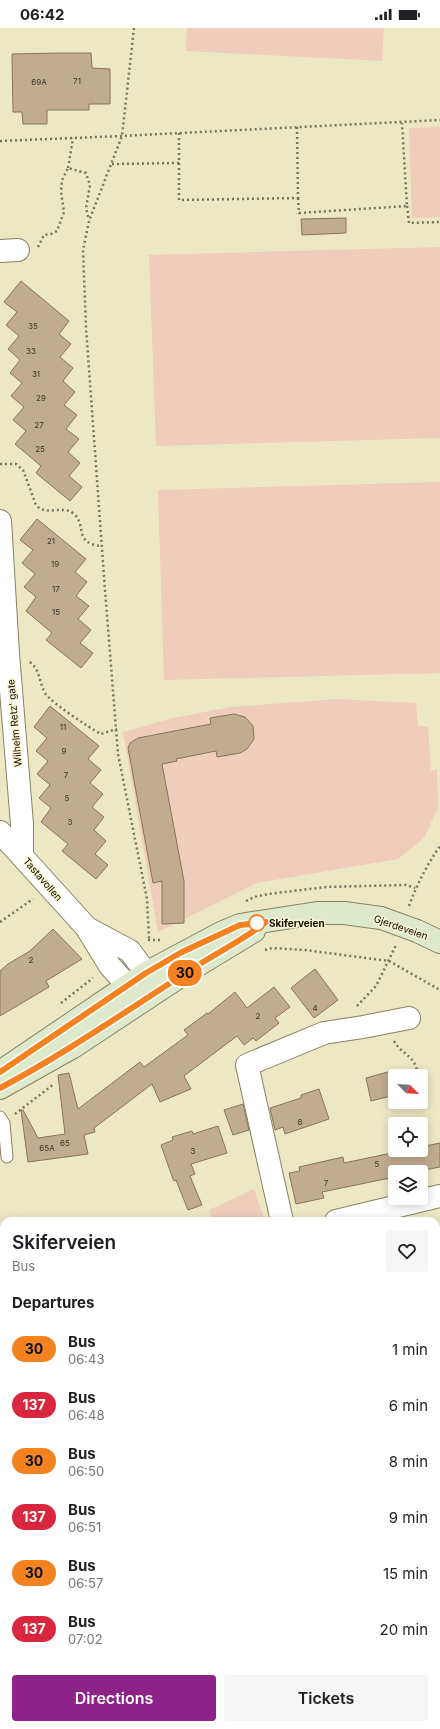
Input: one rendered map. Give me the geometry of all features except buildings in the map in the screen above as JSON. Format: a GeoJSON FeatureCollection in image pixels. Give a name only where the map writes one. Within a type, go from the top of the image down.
{"type":"FeatureCollection","features":[{"type":"Feature","properties":{"kind":"main road","name":"Gjerdeveien"},"geometry":{"type":"LineString","coordinates":[[0,1072],[146,973],[221,933],[240,925],[317,913],[344,913],[411,921],[440,942]]}},
{"type":"Feature","properties":{"kind":"main road","name":"Gjerdeveien"},"geometry":{"type":"LineString","coordinates":[[0,1088],[73,1047],[218,952],[246,937],[266,922]]}},
{"type":"Feature","properties":{"kind":"street","name":"Wilhelm Retz' gate"},"geometry":{"type":"LineString","coordinates":[[0,521],[8,654],[22,824],[22,854]]}},
{"type":"Feature","properties":{"kind":"street","name":"Tastavollen"},"geometry":{"type":"LineString","coordinates":[[0,832],[22,854],[86,927],[110,966],[128,986],[148,998]]}},
{"type":"Feature","properties":{"kind":"street","name":"Tastavollen"},"geometry":{"type":"LineString","coordinates":[[86,927],[130,951],[146,973]]}},
{"type":"Feature","properties":{"kind":"street"},"geometry":{"type":"LineString","coordinates":[[146,973],[148,998]]}},
{"type":"Feature","properties":{"kind":"street"},"geometry":{"type":"LineString","coordinates":[[281,1217],[247,1064],[324,1033],[400,1020]]}},
{"type":"Feature","properties":{"kind":"street"},"geometry":{"type":"LineString","coordinates":[[353,1217],[440,1196]]}},
{"type":"Feature","properties":{"kind":"lane"},"geometry":{"type":"LineString","coordinates":[[0,1117],[4,1124],[7,1157]]}},
{"type":"Feature","properties":{"kind":"path"},"geometry":{"type":"LineString","coordinates":[[134,28],[122,136],[89,221],[83,250],[102,546],[118,754],[147,899],[149,939]]}},
{"type":"Feature","properties":{"kind":"path"},"geometry":{"type":"LineString","coordinates":[[0,141],[440,120]]}},
{"type":"Feature","properties":{"kind":"path"},"geometry":{"type":"LineString","coordinates":[[402,123],[409,223],[440,222]]}},
{"type":"Feature","properties":{"kind":"path"},"geometry":{"type":"LineString","coordinates":[[297,127],[299,212],[408,206]]}},
{"type":"Feature","properties":{"kind":"path"},"geometry":{"type":"LineString","coordinates":[[179,133],[179,200],[298,198]]}},
{"type":"Feature","properties":{"kind":"path"},"geometry":{"type":"LineString","coordinates":[[9,250],[33,252],[37,250],[44,235],[57,231],[64,212],[61,192],[62,180],[68,168],[73,138]]}},
{"type":"Feature","properties":{"kind":"path"},"geometry":{"type":"LineString","coordinates":[[112,164],[179,163]]}},
{"type":"Feature","properties":{"kind":"path"},"geometry":{"type":"LineString","coordinates":[[68,168],[86,173],[90,185],[86,208],[89,221]]}},
{"type":"Feature","properties":{"kind":"path"},"geometry":{"type":"LineString","coordinates":[[0,464],[16,464],[23,470],[36,505],[39,508],[49,511],[62,510],[74,513],[78,518],[85,540],[95,545],[102,546]]}},
{"type":"Feature","properties":{"kind":"path"},"geometry":{"type":"LineString","coordinates":[[8,654],[19,654],[36,666],[45,694],[79,720],[101,734],[117,729]]}},
{"type":"Feature","properties":{"kind":"path"},"geometry":{"type":"LineString","coordinates":[[411,921],[415,888],[440,846]]}},
{"type":"Feature","properties":{"kind":"path"},"geometry":{"type":"LineString","coordinates":[[0,922],[50,887]]}},
{"type":"Feature","properties":{"kind":"path"},"geometry":{"type":"LineString","coordinates":[[352,1011],[376,986],[397,942]]}},
{"type":"Feature","properties":{"kind":"path"},"geometry":{"type":"LineString","coordinates":[[258,951],[272,948],[305,950],[389,961],[440,990]]}},
{"type":"Feature","properties":{"kind":"path"},"geometry":{"type":"LineString","coordinates":[[400,1020],[390,1035],[398,1049],[412,1057],[416,1069]]}},
{"type":"Feature","properties":{"kind":"shaded area"},"geometry":{"type":"Polygon","coordinates":[[[187,28],[384,28],[382,61],[186,51],[187,28]]]}},
{"type":"Feature","properties":{"kind":"shaded area"},"geometry":{"type":"Polygon","coordinates":[[[440,127],[440,217],[412,218],[409,128],[440,127]]]}},
{"type":"Feature","properties":{"kind":"shaded area"},"geometry":{"type":"Polygon","coordinates":[[[440,247],[440,438],[156,446],[149,255],[440,247]]]}},
{"type":"Feature","properties":{"kind":"shaded area"},"geometry":{"type":"Polygon","coordinates":[[[440,482],[440,673],[164,680],[158,490],[440,482]]]}},
{"type":"Feature","properties":{"kind":"shaded area"},"geometry":{"type":"Polygon","coordinates":[[[337,699],[416,703],[418,726],[428,727],[431,771],[437,769],[438,808],[424,838],[398,859],[257,883],[158,932],[123,732],[173,718],[231,707],[337,699]]]}},
{"type":"Feature","properties":{"kind":"shaded area"},"geometry":{"type":"Polygon","coordinates":[[[254,1189],[264,1217],[212,1217],[209,1210],[254,1189]]]}},
{"type":"Feature","properties":{"kind":"bus line","name":"30"},"geometry":{"type":"LineString","coordinates":[[0,1072],[146,973],[182,952],[240,925],[266,922],[246,937],[218,952],[188,971],[73,1047],[40,1067],[0,1088]]}},
{"type":"Feature","properties":{"kind":"place","name":"Skiferveien"},"geometry":{"type":"Point","coordinates":[257,923]}}]}
